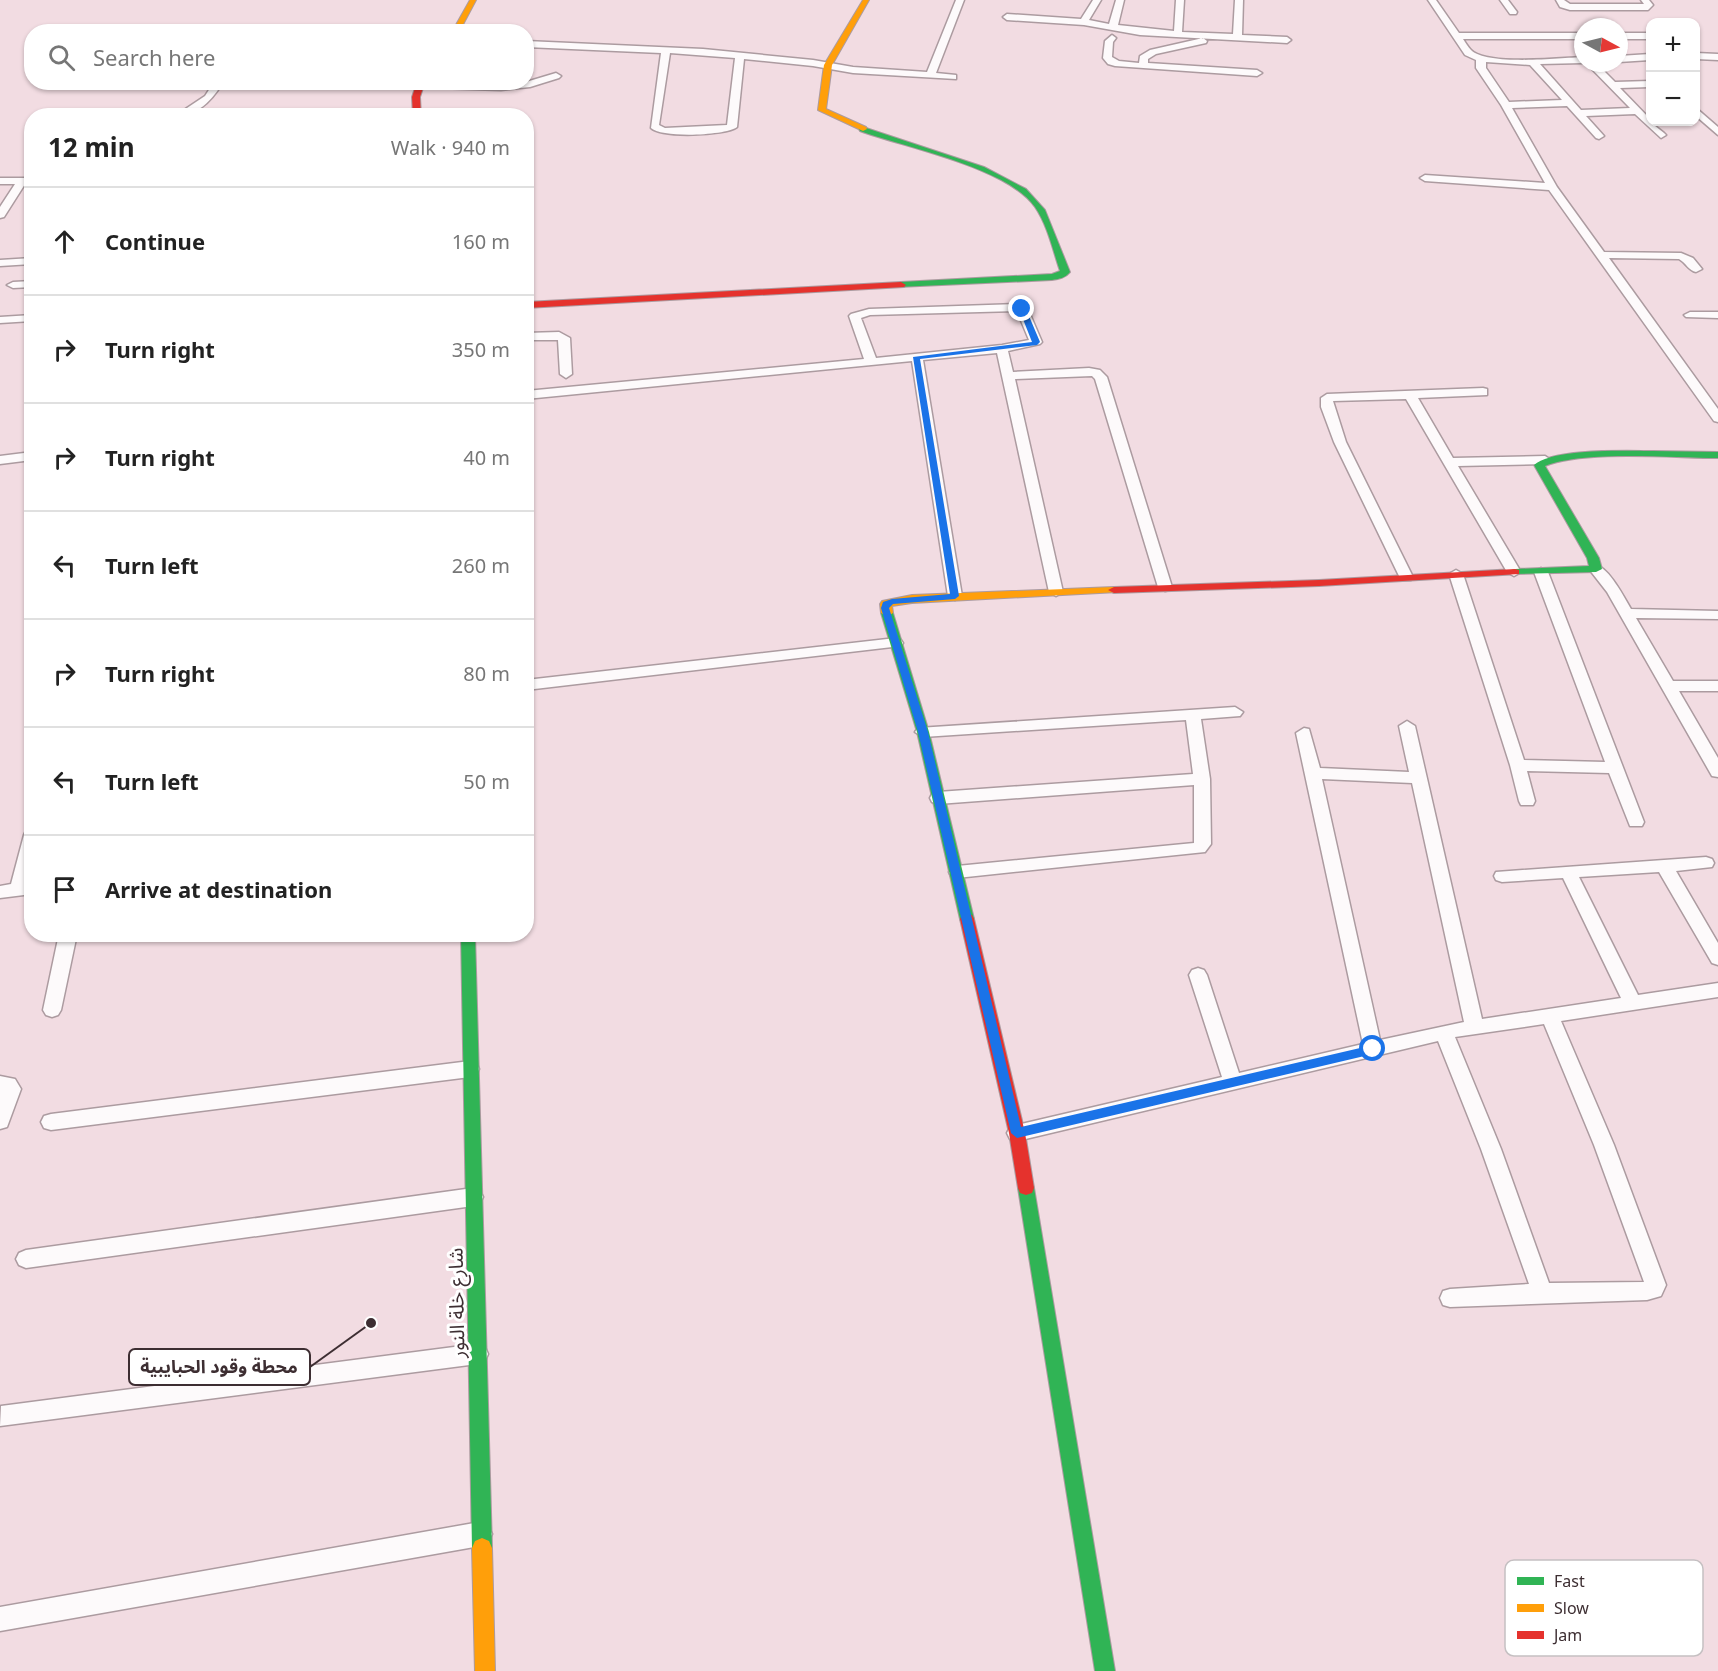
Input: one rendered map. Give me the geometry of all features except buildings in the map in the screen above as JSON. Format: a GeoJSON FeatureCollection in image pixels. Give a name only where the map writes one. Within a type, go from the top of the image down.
{"type":"FeatureCollection","features":[{"type":"Feature","properties":{"kind":"street"},"geometry":{"type":"LineString","coordinates":[[460,24],[473,0]]}},
{"type":"Feature","properties":{"kind":"street"},"geometry":{"type":"LineString","coordinates":[[534,305],[1053,277],[1065,272],[1039,206],[1024,190],[970,165],[879,136],[822,110],[828,65],[866,0]]}},
{"type":"Feature","properties":{"kind":"street"},"geometry":{"type":"LineString","coordinates":[[930,76],[960,0]]}},
{"type":"Feature","properties":{"kind":"street"},"geometry":{"type":"LineString","coordinates":[[1084,22],[1097,0]]}},
{"type":"Feature","properties":{"kind":"street"},"geometry":{"type":"LineString","coordinates":[[1113,26],[1120,0]]}},
{"type":"Feature","properties":{"kind":"street"},"geometry":{"type":"LineString","coordinates":[[1178,34],[1180,0]]}},
{"type":"Feature","properties":{"kind":"street"},"geometry":{"type":"LineString","coordinates":[[1238,38],[1239,0]]}},
{"type":"Feature","properties":{"kind":"street"},"geometry":{"type":"LineString","coordinates":[[1432,0],[1468,53],[1481,59],[1574,60]]}},
{"type":"Feature","properties":{"kind":"street"},"geometry":{"type":"LineString","coordinates":[[1504,0],[1513,12]]}},
{"type":"Feature","properties":{"kind":"street"},"geometry":{"type":"LineString","coordinates":[[1560,0],[1563,5],[1570,7],[1648,7],[1645,0]]}},
{"type":"Feature","properties":{"kind":"street"},"geometry":{"type":"LineString","coordinates":[[1007,17],[1084,22],[1124,30],[1287,40]]}},
{"type":"Feature","properties":{"kind":"street"},"geometry":{"type":"LineString","coordinates":[[1144,62],[1140,55],[1143,44],[1162,33]]}},
{"type":"Feature","properties":{"kind":"street"},"geometry":{"type":"LineString","coordinates":[[1457,36],[1574,36]]}},
{"type":"Feature","properties":{"kind":"street"},"geometry":{"type":"LineString","coordinates":[[1628,36],[1646,36]]}},
{"type":"Feature","properties":{"kind":"street"},"geometry":{"type":"LineString","coordinates":[[1144,62],[1153,52],[1221,37]]}},
{"type":"Feature","properties":{"kind":"street"},"geometry":{"type":"LineString","coordinates":[[1112,38],[1109,41],[1107,54],[1111,62],[1144,62],[1257,72]]}},
{"type":"Feature","properties":{"kind":"street"},"geometry":{"type":"LineString","coordinates":[[534,44],[740,55],[853,70],[953,77]]}},
{"type":"Feature","properties":{"kind":"street"},"geometry":{"type":"LineString","coordinates":[[666,51],[654,126],[665,132],[723,130],[732,127],[740,55]]}},
{"type":"Feature","properties":{"kind":"street"},"geometry":{"type":"LineString","coordinates":[[1700,56],[1718,57]]}},
{"type":"Feature","properties":{"kind":"street"},"geometry":{"type":"LineString","coordinates":[[1628,59],[1646,58]]}},
{"type":"Feature","properties":{"kind":"street"},"geometry":{"type":"LineString","coordinates":[[1481,59],[1481,68],[1506,105],[1552,187],[1718,418]]}},
{"type":"Feature","properties":{"kind":"street"},"geometry":{"type":"LineString","coordinates":[[1532,61],[1599,136]]}},
{"type":"Feature","properties":{"kind":"street"},"geometry":{"type":"LineString","coordinates":[[1600,72],[1646,118]]}},
{"type":"Feature","properties":{"kind":"street"},"geometry":{"type":"LineString","coordinates":[[534,82],[556,76]]}},
{"type":"Feature","properties":{"kind":"street"},"geometry":{"type":"LineString","coordinates":[[1612,85],[1646,84]]}},
{"type":"Feature","properties":{"kind":"street"},"geometry":{"type":"LineString","coordinates":[[192,108],[209,98],[214,90]]}},
{"type":"Feature","properties":{"kind":"street"},"geometry":{"type":"LineString","coordinates":[[417,108],[416,97],[419,90]]}},
{"type":"Feature","properties":{"kind":"street"},"geometry":{"type":"LineString","coordinates":[[1506,105],[1569,103]]}},
{"type":"Feature","properties":{"kind":"street"},"geometry":{"type":"LineString","coordinates":[[1579,113],[1638,111]]}},
{"type":"Feature","properties":{"kind":"street"},"geometry":{"type":"LineString","coordinates":[[1700,118],[1718,132]]}},
{"type":"Feature","properties":{"kind":"street"},"geometry":{"type":"LineString","coordinates":[[1654,126],[1662,135]]}},
{"type":"Feature","properties":{"kind":"street"},"geometry":{"type":"LineString","coordinates":[[1425,178],[1552,187]]}},
{"type":"Feature","properties":{"kind":"street"},"geometry":{"type":"LineString","coordinates":[[0,181],[24,181]]}},
{"type":"Feature","properties":{"kind":"street"},"geometry":{"type":"LineString","coordinates":[[0,215],[24,185]]}},
{"type":"Feature","properties":{"kind":"street"},"geometry":{"type":"LineString","coordinates":[[1600,255],[1681,256],[1689,260],[1696,269]]}},
{"type":"Feature","properties":{"kind":"street"},"geometry":{"type":"LineString","coordinates":[[0,263],[24,262]]}},
{"type":"Feature","properties":{"kind":"street"},"geometry":{"type":"LineString","coordinates":[[13,285],[24,284]]}},
{"type":"Feature","properties":{"kind":"street"},"geometry":{"type":"LineString","coordinates":[[534,394],[871,362],[1002,349],[1036,342],[1021,306],[869,312],[855,316],[871,362]]}},
{"type":"Feature","properties":{"kind":"street"},"geometry":{"type":"LineString","coordinates":[[1690,315],[1718,315]]}},
{"type":"Feature","properties":{"kind":"street"},"geometry":{"type":"LineString","coordinates":[[0,320],[24,318]]}},
{"type":"Feature","properties":{"kind":"street"},"geometry":{"type":"LineString","coordinates":[[534,337],[564,338],[566,374]]}},
{"type":"Feature","properties":{"kind":"street"},"geometry":{"type":"LineString","coordinates":[[1002,349],[1056,592]]}},
{"type":"Feature","properties":{"kind":"street"},"geometry":{"type":"LineString","coordinates":[[917,357],[955,596]]}},
{"type":"Feature","properties":{"kind":"street"},"geometry":{"type":"LineString","coordinates":[[1009,376],[1089,372],[1101,377],[1165,587]]}},
{"type":"Feature","properties":{"kind":"street"},"geometry":{"type":"LineString","coordinates":[[1406,577],[1340,442],[1327,407],[1327,398],[1483,392]]}},
{"type":"Feature","properties":{"kind":"street"},"geometry":{"type":"LineString","coordinates":[[1410,395],[1514,572]]}},
{"type":"Feature","properties":{"kind":"street"},"geometry":{"type":"LineString","coordinates":[[1449,462],[1545,460],[1570,456],[1718,455]]}},
{"type":"Feature","properties":{"kind":"street"},"geometry":{"type":"LineString","coordinates":[[0,460],[24,457]]}},
{"type":"Feature","properties":{"kind":"street"},"geometry":{"type":"LineString","coordinates":[[1545,460],[1539,465],[1548,483],[1593,558],[1596,569],[1613,590],[1627,613],[1718,772]]}},
{"type":"Feature","properties":{"kind":"street"},"geometry":{"type":"LineString","coordinates":[[1105,1671],[1017,1133],[923,732],[885,608],[886,604],[912,599],[955,596],[1319,583],[1456,574],[1541,573],[1596,569]]}},
{"type":"Feature","properties":{"kind":"street"},"geometry":{"type":"LineString","coordinates":[[1541,573],[1636,822]]}},
{"type":"Feature","properties":{"kind":"street"},"geometry":{"type":"LineString","coordinates":[[1456,574],[1518,765],[1527,801]]}},
{"type":"Feature","properties":{"kind":"street"},"geometry":{"type":"LineString","coordinates":[[1627,613],[1718,615]]}},
{"type":"Feature","properties":{"kind":"street"},"geometry":{"type":"LineString","coordinates":[[534,684],[896,643]]}},
{"type":"Feature","properties":{"kind":"street"},"geometry":{"type":"LineString","coordinates":[[1669,686],[1718,686]]}},
{"type":"Feature","properties":{"kind":"street"},"geometry":{"type":"LineString","coordinates":[[923,732],[1235,712]]}},
{"type":"Feature","properties":{"kind":"street"},"geometry":{"type":"LineString","coordinates":[[957,873],[1199,848],[1203,844],[1202,779],[1193,715]]}},
{"type":"Feature","properties":{"kind":"street"},"geometry":{"type":"LineString","coordinates":[[1407,726],[1475,1028]]}},
{"type":"Feature","properties":{"kind":"street"},"geometry":{"type":"LineString","coordinates":[[1304,733],[1373,1049]]}},
{"type":"Feature","properties":{"kind":"street"},"geometry":{"type":"LineString","coordinates":[[1518,765],[1617,768]]}},
{"type":"Feature","properties":{"kind":"street"},"geometry":{"type":"LineString","coordinates":[[1311,773],[1417,778]]}},
{"type":"Feature","properties":{"kind":"street"},"geometry":{"type":"LineString","coordinates":[[938,798],[1202,779]]}},
{"type":"Feature","properties":{"kind":"street"},"geometry":{"type":"LineString","coordinates":[[1502,876],[1707,863]]}},
{"type":"Feature","properties":{"kind":"street"},"geometry":{"type":"LineString","coordinates":[[1665,867],[1718,958]]}},
{"type":"Feature","properties":{"kind":"street"},"geometry":{"type":"LineString","coordinates":[[1569,873],[1633,1003]]}},
{"type":"Feature","properties":{"kind":"street"},"geometry":{"type":"LineString","coordinates":[[0,892],[24,889]]}},
{"type":"Feature","properties":{"kind":"street"},"geometry":{"type":"LineString","coordinates":[[52,1011],[66,942]]}},
{"type":"Feature","properties":{"kind":"street","name":"شارع خلة النور"},"geometry":{"type":"LineString","coordinates":[[468,942],[480,1534],[485,1671]]}},
{"type":"Feature","properties":{"kind":"street"},"geometry":{"type":"LineString","coordinates":[[1198,975],[1233,1082]]}},
{"type":"Feature","properties":{"kind":"street"},"geometry":{"type":"LineString","coordinates":[[1017,1133],[1444,1032],[1718,990]]}},
{"type":"Feature","properties":{"kind":"street"},"geometry":{"type":"LineString","coordinates":[[1450,1298],[1647,1291],[1656,1286],[1604,1145],[1550,1016]]}},
{"type":"Feature","properties":{"kind":"street"},"geometry":{"type":"LineString","coordinates":[[1444,1032],[1491,1149],[1542,1293]]}},
{"type":"Feature","properties":{"kind":"street"},"geometry":{"type":"LineString","coordinates":[[51,1122],[470,1069]]}},
{"type":"Feature","properties":{"kind":"street"},"geometry":{"type":"LineString","coordinates":[[0,1084],[8,1084],[12,1089],[0,1121]]}},
{"type":"Feature","properties":{"kind":"street"},"geometry":{"type":"LineString","coordinates":[[26,1259],[473,1197]]}},
{"type":"Feature","properties":{"kind":"street"},"geometry":{"type":"LineString","coordinates":[[1,1416],[477,1354]]}},
{"type":"Feature","properties":{"kind":"street"},"geometry":{"type":"LineString","coordinates":[[0,1619],[480,1534]]}},
{"type":"Feature","properties":{"kind":"traffic: fast"},"geometry":{"type":"LineString","coordinates":[[863,129],[982,169],[1023,191],[1041,210],[1065,272],[1060,276],[1052,277],[901,285]]}},
{"type":"Feature","properties":{"kind":"traffic: fast"},"geometry":{"type":"LineString","coordinates":[[1515,572],[1596,569],[1593,558],[1539,465],[1551,460],[1596,455],[1718,455]]}},
{"type":"Feature","properties":{"kind":"traffic: fast"},"geometry":{"type":"LineString","coordinates":[[887,613],[923,732],[967,919]]}},
{"type":"Feature","properties":{"kind":"traffic: fast"},"geometry":{"type":"LineString","coordinates":[[468,942],[482,1548]]}},
{"type":"Feature","properties":{"kind":"traffic: fast"},"geometry":{"type":"LineString","coordinates":[[1026,1188],[1105,1671]]}},
{"type":"Feature","properties":{"kind":"traffic: slow"},"geometry":{"type":"LineString","coordinates":[[460,24],[473,0]]}},
{"type":"Feature","properties":{"kind":"traffic: slow"},"geometry":{"type":"LineString","coordinates":[[863,129],[822,110],[828,65],[866,0]]}},
{"type":"Feature","properties":{"kind":"traffic: slow"},"geometry":{"type":"LineString","coordinates":[[887,613],[886,604],[912,599],[1114,590]]}},
{"type":"Feature","properties":{"kind":"traffic: slow"},"geometry":{"type":"LineString","coordinates":[[482,1548],[485,1671]]}},
{"type":"Feature","properties":{"kind":"traffic: jam"},"geometry":{"type":"LineString","coordinates":[[417,108],[418,90]]}},
{"type":"Feature","properties":{"kind":"traffic: jam"},"geometry":{"type":"LineString","coordinates":[[534,305],[901,285]]}},
{"type":"Feature","properties":{"kind":"traffic: jam"},"geometry":{"type":"LineString","coordinates":[[1114,590],[1319,583],[1515,572]]}},
{"type":"Feature","properties":{"kind":"traffic: jam"},"geometry":{"type":"LineString","coordinates":[[967,919],[1017,1133],[1026,1188]]}},
{"type":"Feature","properties":{"kind":"place","name":"محطة وقود الحبايبية"},"geometry":{"type":"Point","coordinates":[371,1323]}},
{"type":"Feature","properties":{"kind":"route"},"geometry":{"type":"LineString","coordinates":[[1022,309],[1036,342],[1034,344],[917,357],[955,596],[892,602],[886,604],[885,608],[923,732],[1017,1133],[1373,1049]]}}]}
